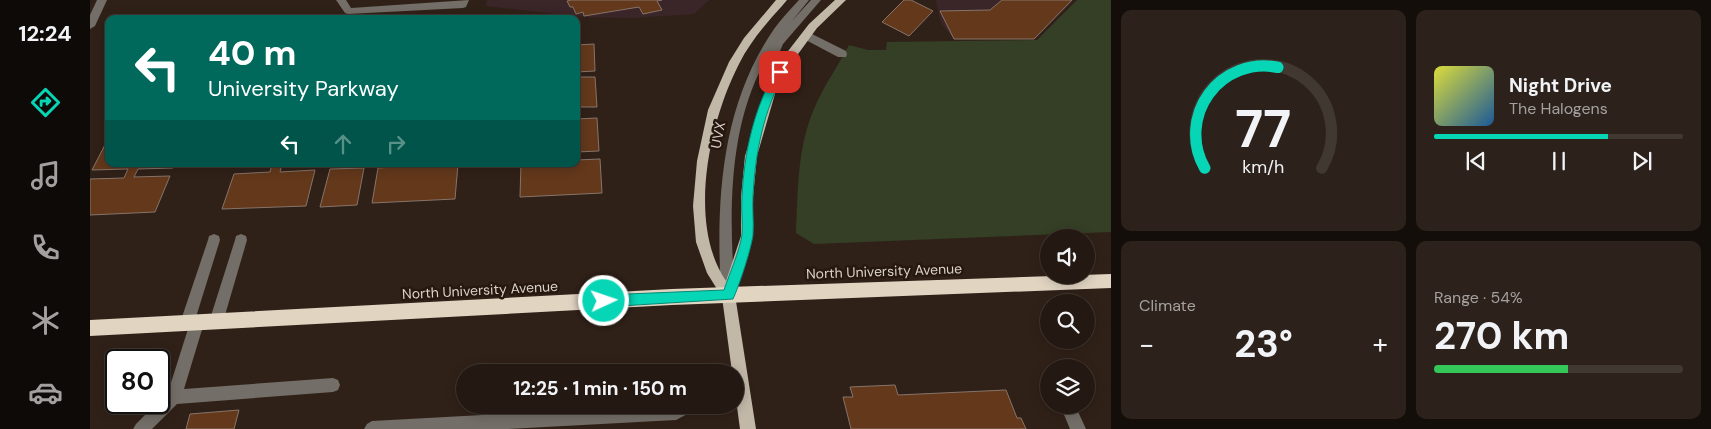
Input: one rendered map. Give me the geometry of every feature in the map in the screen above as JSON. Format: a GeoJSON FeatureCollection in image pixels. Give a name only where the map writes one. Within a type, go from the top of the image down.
{"type":"FeatureCollection","features":[{"type":"Feature","properties":{"kind":"highway","name":"North University Avenue"},"geometry":{"type":"LineString","coordinates":[[90,328],[728,295],[1111,281]]}},
{"type":"Feature","properties":{"kind":"main road"},"geometry":{"type":"LineString","coordinates":[[728,295],[715,276],[708,260],[700,227],[701,169],[714,108],[725,78],[759,24],[782,0]]}},
{"type":"Feature","properties":{"kind":"main road"},"geometry":{"type":"LineString","coordinates":[[735,364],[728,295],[747,236],[747,197],[751,156],[760,121],[772,86],[789,58],[806,35],[841,0]]}},
{"type":"Feature","properties":{"kind":"main road"},"geometry":{"type":"LineString","coordinates":[[743,414],[748,429]]}},
{"type":"Feature","properties":{"kind":"street"},"geometry":{"type":"LineString","coordinates":[[90,26],[102,0]]}},
{"type":"Feature","properties":{"kind":"street"},"geometry":{"type":"LineString","coordinates":[[341,0],[348,10],[464,6],[464,0]]}},
{"type":"Feature","properties":{"kind":"street","name":"UVX"},"geometry":{"type":"LineString","coordinates":[[728,295],[725,236],[726,194],[732,141],[737,117],[747,88],[765,49],[780,26],[804,0]]}},
{"type":"Feature","properties":{"kind":"street"},"geometry":{"type":"LineString","coordinates":[[772,86],[772,58],[779,42],[816,0]]}},
{"type":"Feature","properties":{"kind":"street"},"geometry":{"type":"LineString","coordinates":[[806,35],[842,54]]}},
{"type":"Feature","properties":{"kind":"street"},"geometry":{"type":"LineString","coordinates":[[141,429],[174,397],[214,240]]}},
{"type":"Feature","properties":{"kind":"street"},"geometry":{"type":"LineString","coordinates":[[216,322],[241,240]]}},
{"type":"Feature","properties":{"kind":"street"},"geometry":{"type":"LineString","coordinates":[[174,397],[333,385]]}},
{"type":"Feature","properties":{"kind":"street"},"geometry":{"type":"LineString","coordinates":[[372,429],[640,414]]}},
{"type":"Feature","properties":{"kind":"street"},"geometry":{"type":"LineString","coordinates":[[1071,414],[1078,429]]}},
{"type":"Feature","properties":{"kind":"shaded area"},"geometry":{"type":"Polygon","coordinates":[[[487,0],[709,0],[694,14],[633,18],[584,17],[580,15],[486,6],[487,0]]]}},
{"type":"Feature","properties":{"kind":"shaded area"},"geometry":{"type":"Polygon","coordinates":[[[936,0],[1074,0],[1035,39],[954,39],[941,23],[936,0]]]}},
{"type":"Feature","properties":{"kind":"green space"},"geometry":{"type":"Polygon","coordinates":[[[1077,0],[1111,0],[1111,232],[1095,233],[1095,229],[1040,229],[1040,235],[814,244],[796,233],[799,170],[808,124],[822,93],[849,45],[868,50],[886,50],[887,42],[1037,40],[1077,0]]]}},
{"type":"Feature","properties":{"kind":"building"},"geometry":{"type":"Polygon","coordinates":[[[662,0],[657,1],[662,10],[643,14],[639,7],[584,16],[583,12],[576,14],[573,7],[570,7],[567,1],[662,0]]]}},
{"type":"Feature","properties":{"kind":"building"},"geometry":{"type":"Polygon","coordinates":[[[904,0],[911,0],[933,11],[909,36],[882,22],[904,0]]]}},
{"type":"Feature","properties":{"kind":"building"},"geometry":{"type":"Polygon","coordinates":[[[1002,0],[1072,0],[1034,39],[954,39],[940,11],[990,10],[1002,0]]]}},
{"type":"Feature","properties":{"kind":"building"},"geometry":{"type":"Polygon","coordinates":[[[594,44],[595,71],[580,72],[580,45],[594,44]]]}},
{"type":"Feature","properties":{"kind":"building"},"geometry":{"type":"Polygon","coordinates":[[[580,77],[595,77],[597,107],[580,107],[580,77]]]}},
{"type":"Feature","properties":{"kind":"building"},"geometry":{"type":"Polygon","coordinates":[[[597,118],[599,151],[580,152],[580,119],[597,118]]]}},
{"type":"Feature","properties":{"kind":"building"},"geometry":{"type":"Polygon","coordinates":[[[105,145],[105,167],[174,167],[138,169],[134,177],[170,176],[155,212],[90,215],[90,179],[124,178],[128,169],[92,170],[105,145]]]}},
{"type":"Feature","properties":{"kind":"building"},"geometry":{"type":"Polygon","coordinates":[[[600,159],[602,193],[520,197],[521,167],[580,167],[580,160],[600,159]]]}},
{"type":"Feature","properties":{"kind":"building"},"geometry":{"type":"Polygon","coordinates":[[[271,167],[281,167],[280,172],[315,170],[306,206],[222,209],[234,174],[270,172],[271,167]]]}},
{"type":"Feature","properties":{"kind":"building"},"geometry":{"type":"Polygon","coordinates":[[[458,167],[455,199],[372,203],[378,168],[458,167]]]}},
{"type":"Feature","properties":{"kind":"building"},"geometry":{"type":"Polygon","coordinates":[[[364,168],[357,205],[320,207],[330,169],[364,168]]]}},
{"type":"Feature","properties":{"kind":"building"},"geometry":{"type":"Polygon","coordinates":[[[895,385],[898,395],[1006,390],[1017,418],[1021,418],[1026,429],[851,429],[843,397],[853,397],[850,387],[895,385]]]}},
{"type":"Feature","properties":{"kind":"building"},"geometry":{"type":"Polygon","coordinates":[[[239,410],[234,429],[186,429],[190,414],[239,410]]]}},
{"type":"Feature","properties":{"kind":"route"},"geometry":{"type":"LineString","coordinates":[[604,301],[728,295],[747,236],[747,197],[751,156],[772,86],[780,72]]}}]}
